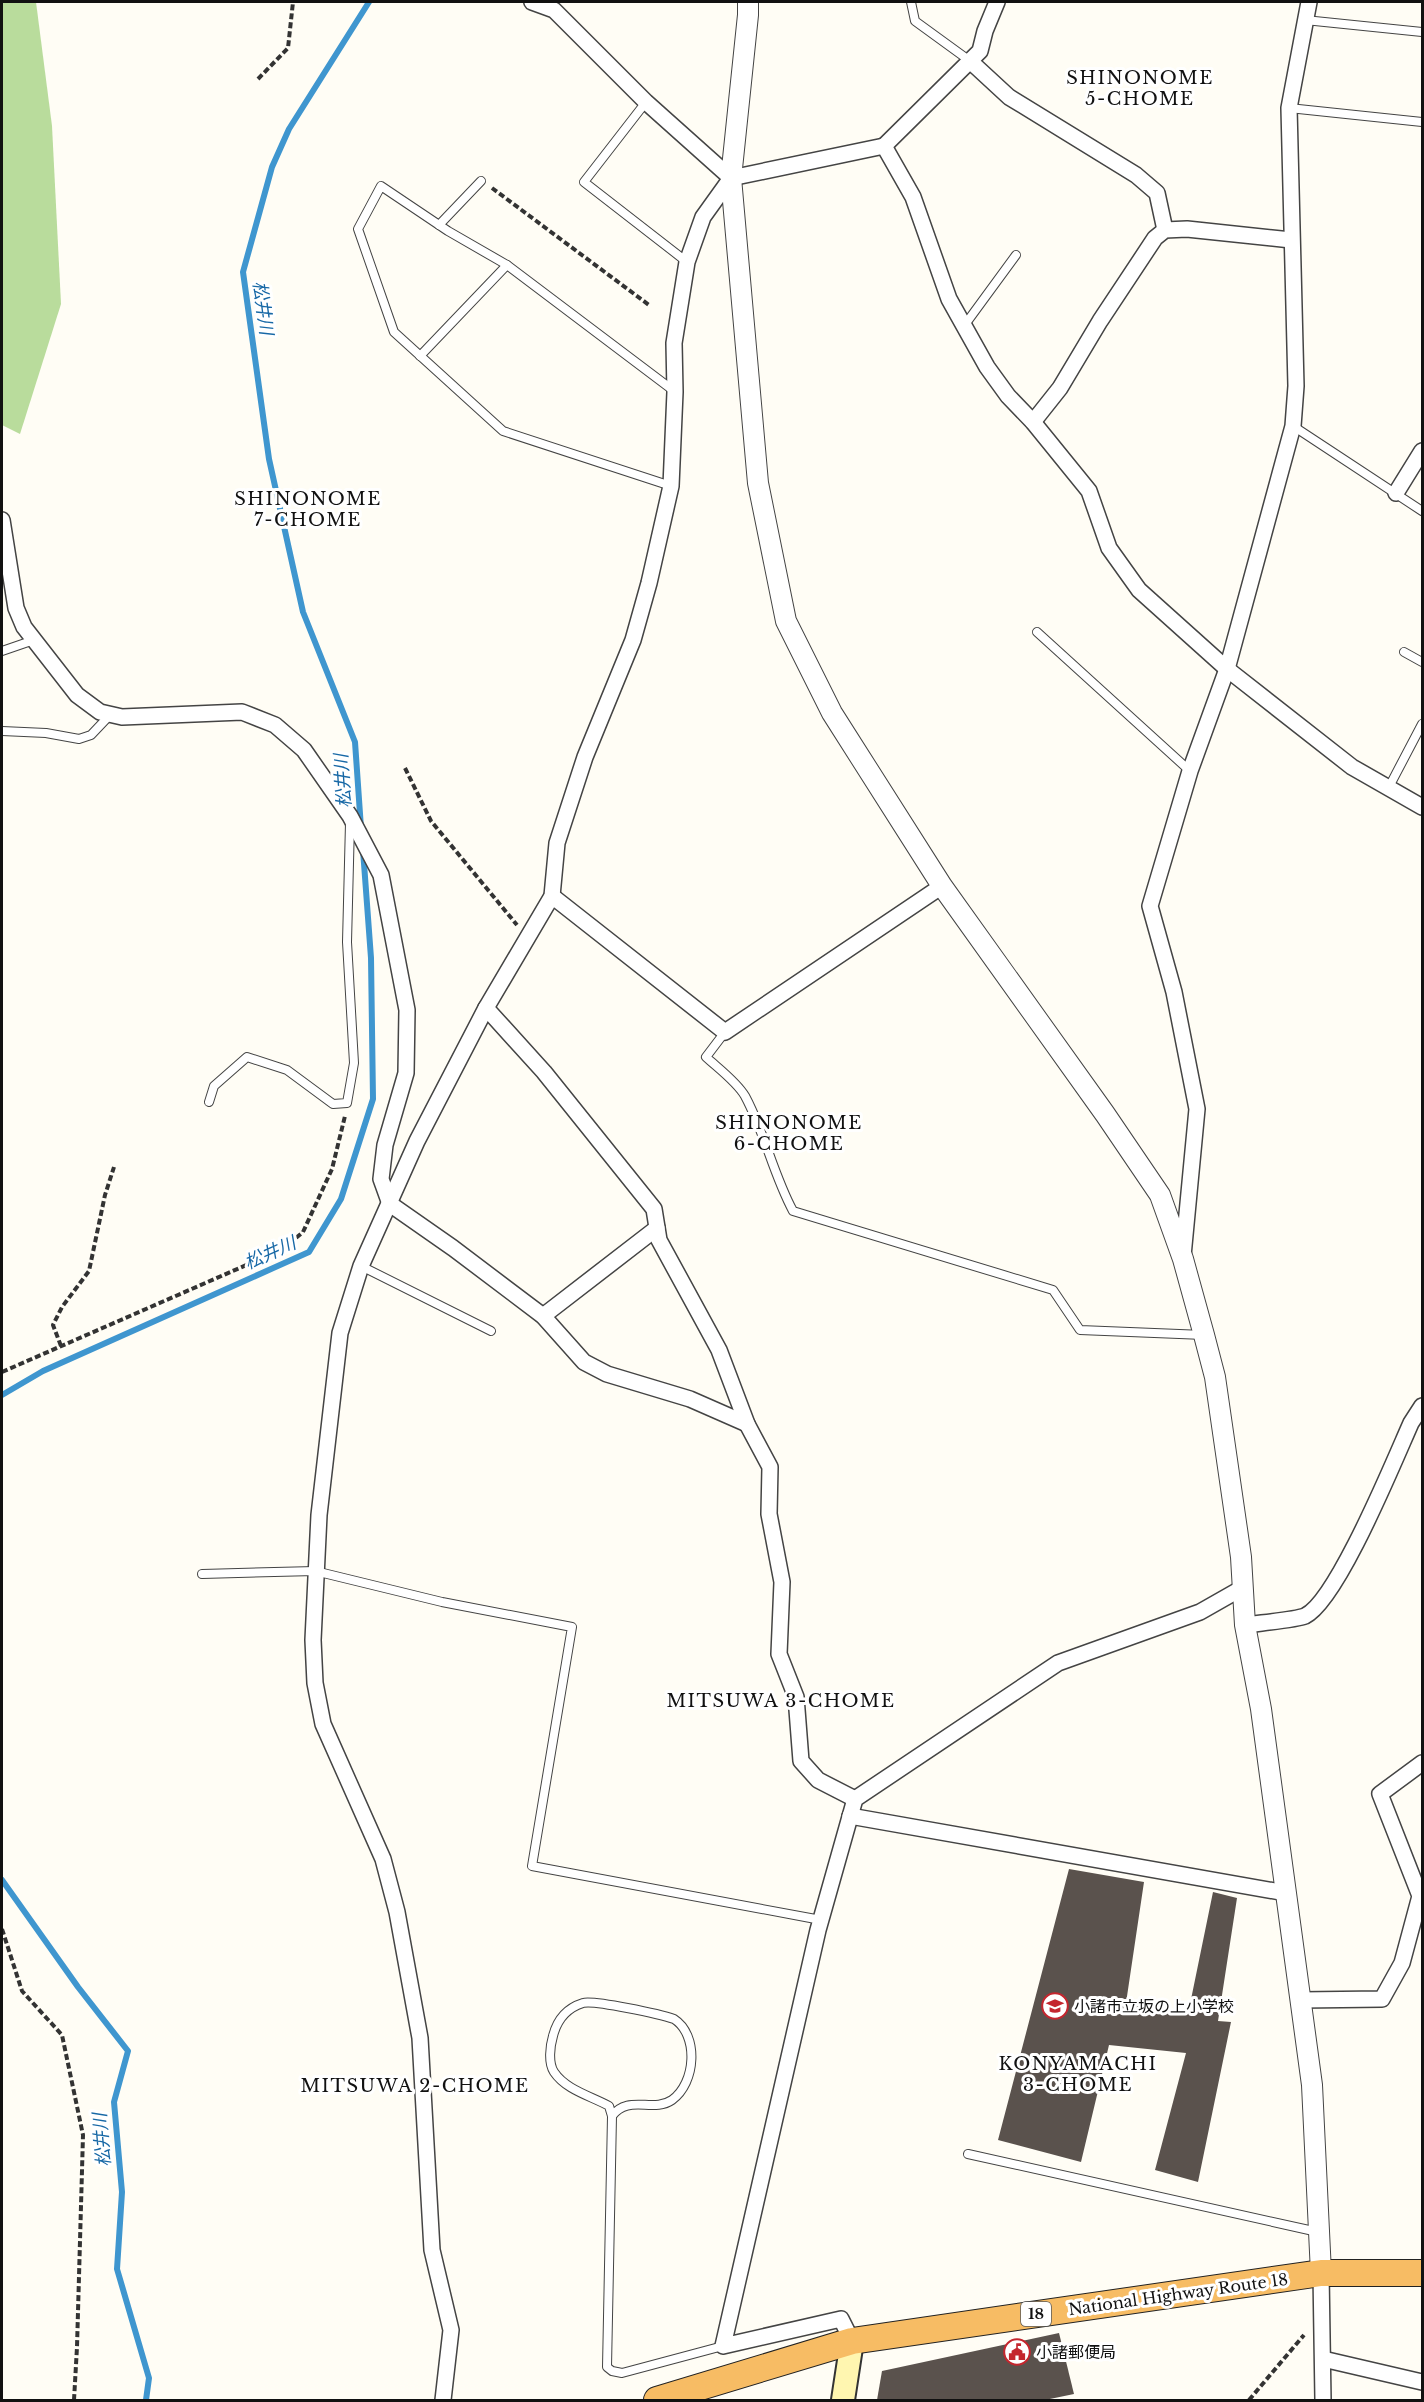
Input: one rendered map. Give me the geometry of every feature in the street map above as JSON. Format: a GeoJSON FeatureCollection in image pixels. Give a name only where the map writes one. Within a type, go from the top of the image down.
{"type":"FeatureCollection","features":[{"type":"Feature","properties":{"kind":"highway","name":"National Highway Route 18"},"geometry":{"type":"LineString","coordinates":[[657,2400],[852,2341],[1321,2273],[1422,2272]]}},
{"type":"Feature","properties":{"kind":"main road"},"geometry":{"type":"LineString","coordinates":[[843,2400],[852,2341]]}},
{"type":"Feature","properties":{"kind":"street"},"geometry":{"type":"LineString","coordinates":[[532,2],[554,10],[646,102],[730,178]]}},
{"type":"Feature","properties":{"kind":"street"},"geometry":{"type":"LineString","coordinates":[[747,2],[748,15],[730,178],[758,483],[786,621],[831,713],[942,886],[1160,1195],[1183,1259],[1215,1377],[1244,1587],[1245,1625],[1261,1709],[1312,2085],[1320,2232],[1323,2400]]}},
{"type":"Feature","properties":{"kind":"street"},"geometry":{"type":"LineString","coordinates":[[443,2400],[451,2330],[432,2250],[420,2038],[397,1912],[383,1859],[323,1724],[315,1683],[313,1640],[319,1515],[340,1334],[361,1266],[417,1141],[486,1008],[552,896],[557,843],[585,757],[633,640],[649,583],[671,486],[675,392],[674,343],[687,262],[703,217],[730,178],[884,146],[980,51],[985,31],[997,2]]}},
{"type":"Feature","properties":{"kind":"street"},"geometry":{"type":"LineString","coordinates":[[1183,1259],[1197,1109],[1174,992],[1150,906],[1190,771],[1227,669],[1293,426],[1296,386],[1289,108],[1309,2]]}},
{"type":"Feature","properties":{"kind":"street"},"geometry":{"type":"LineString","coordinates":[[970,61],[1009,97],[1136,175],[1157,193],[1165,230]]}},
{"type":"Feature","properties":{"kind":"street"},"geometry":{"type":"LineString","coordinates":[[884,146],[913,197],[949,299],[987,367],[1008,396],[1033,422],[1089,491],[1109,548],[1139,590],[1227,669],[1352,768],[1422,807]]}},
{"type":"Feature","properties":{"kind":"street"},"geometry":{"type":"LineString","coordinates":[[1033,422],[1060,388],[1100,321],[1155,237],[1165,230],[1187,229],[1292,240]]}},
{"type":"Feature","properties":{"kind":"street"},"geometry":{"type":"LineString","coordinates":[[1396,493],[1422,451]]}},
{"type":"Feature","properties":{"kind":"street"},"geometry":{"type":"LineString","coordinates":[[2,520],[3,540],[16,608],[24,627],[77,695],[100,712],[122,717],[242,712],[275,725],[304,750],[350,816],[381,875],[407,1010],[406,1073],[385,1145],[381,1179],[390,1204],[543,1316],[584,1362],[607,1374],[690,1399],[747,1424]]}},
{"type":"Feature","properties":{"kind":"street"},"geometry":{"type":"LineString","coordinates":[[552,896],[725,1032],[942,886]]}},
{"type":"Feature","properties":{"kind":"street"},"geometry":{"type":"LineString","coordinates":[[486,1008],[544,1072],[654,1209],[659,1240],[719,1350],[747,1424],[770,1467],[769,1514],[782,1582],[779,1654],[796,1697],[801,1761],[818,1780],[855,1799]]}},
{"type":"Feature","properties":{"kind":"street"},"geometry":{"type":"LineString","coordinates":[[543,1316],[657,1228]]}},
{"type":"Feature","properties":{"kind":"street"},"geometry":{"type":"LineString","coordinates":[[1245,1625],[1305,1616],[1328,1593],[1358,1538],[1411,1423],[1422,1406]]}},
{"type":"Feature","properties":{"kind":"street"},"geometry":{"type":"LineString","coordinates":[[852,2341],[841,2319],[723,2346],[821,1920],[855,1799],[1058,1663],[1200,1612],[1244,1587]]}},
{"type":"Feature","properties":{"kind":"street"},"geometry":{"type":"LineString","coordinates":[[1301,2000],[1382,1999],[1402,1963],[1420,1896],[1380,1794],[1422,1763]]}},
{"type":"Feature","properties":{"kind":"street"},"geometry":{"type":"LineString","coordinates":[[850,1816],[1286,1893]]}},
{"type":"Feature","properties":{"kind":"street"},"geometry":{"type":"LineString","coordinates":[[1323,2359],[1422,2382]]}},
{"type":"Feature","properties":{"kind":"lane"},"geometry":{"type":"LineString","coordinates":[[911,2],[915,21],[970,61]]}},
{"type":"Feature","properties":{"kind":"lane"},"geometry":{"type":"LineString","coordinates":[[1305,20],[1422,32]]}},
{"type":"Feature","properties":{"kind":"lane"},"geometry":{"type":"LineString","coordinates":[[646,102],[584,182],[687,262]]}},
{"type":"Feature","properties":{"kind":"lane"},"geometry":{"type":"LineString","coordinates":[[1289,108],[1422,122]]}},
{"type":"Feature","properties":{"kind":"lane"},"geometry":{"type":"LineString","coordinates":[[439,225],[482,181]]}},
{"type":"Feature","properties":{"kind":"lane"},"geometry":{"type":"LineString","coordinates":[[671,486],[503,431],[394,332],[358,229],[381,186],[439,225],[507,265],[675,392]]}},
{"type":"Feature","properties":{"kind":"lane"},"geometry":{"type":"LineString","coordinates":[[964,326],[1016,255]]}},
{"type":"Feature","properties":{"kind":"lane"},"geometry":{"type":"LineString","coordinates":[[420,356],[507,265]]}},
{"type":"Feature","properties":{"kind":"lane"},"geometry":{"type":"LineString","coordinates":[[1293,426],[1422,512]]}},
{"type":"Feature","properties":{"kind":"lane"},"geometry":{"type":"LineString","coordinates":[[1037,632],[1190,771]]}},
{"type":"Feature","properties":{"kind":"lane"},"geometry":{"type":"LineString","coordinates":[[2,651],[34,640]]}},
{"type":"Feature","properties":{"kind":"lane"},"geometry":{"type":"LineString","coordinates":[[1404,652],[1422,662]]}},
{"type":"Feature","properties":{"kind":"lane"},"geometry":{"type":"LineString","coordinates":[[2,731],[46,733],[79,740],[91,735],[110,714]]}},
{"type":"Feature","properties":{"kind":"lane"},"geometry":{"type":"LineString","coordinates":[[1389,787],[1422,724]]}},
{"type":"Feature","properties":{"kind":"lane"},"geometry":{"type":"LineString","coordinates":[[209,1102],[214,1086],[247,1057],[287,1070],[333,1104],[347,1103],[354,1063],[347,942],[350,816]]}},
{"type":"Feature","properties":{"kind":"lane"},"geometry":{"type":"LineString","coordinates":[[725,1032],[706,1057],[744,1094],[783,1192],[793,1211],[1053,1290],[1080,1330],[1204,1335]]}},
{"type":"Feature","properties":{"kind":"lane"},"geometry":{"type":"LineString","coordinates":[[361,1266],[491,1331]]}},
{"type":"Feature","properties":{"kind":"lane"},"geometry":{"type":"LineString","coordinates":[[202,1574],[315,1572],[442,1602],[572,1627],[532,1866],[821,1920]]}},
{"type":"Feature","properties":{"kind":"lane"},"geometry":{"type":"LineString","coordinates":[[612,2116],[618,2107],[624,2105],[659,2104],[671,2101],[681,2091],[688,2075],[692,2054],[691,2041],[683,2025],[674,2019],[585,2002],[571,2008],[563,2015],[555,2030],[551,2045],[553,2071],[564,2083],[609,2106],[612,2116],[607,2367],[612,2371],[622,2373],[723,2346]]}},
{"type":"Feature","properties":{"kind":"lane"},"geometry":{"type":"LineString","coordinates":[[968,2154],[1320,2232]]}},
{"type":"Feature","properties":{"kind":"path"},"geometry":{"type":"LineString","coordinates":[[258,79],[288,48],[293,2]]}},
{"type":"Feature","properties":{"kind":"path"},"geometry":{"type":"LineString","coordinates":[[482,181],[649,305]]}},
{"type":"Feature","properties":{"kind":"path"},"geometry":{"type":"LineString","coordinates":[[405,768],[431,821],[510,919],[528,935]]}},
{"type":"Feature","properties":{"kind":"path"},"geometry":{"type":"LineString","coordinates":[[2,1372],[283,1249],[303,1232],[332,1169],[347,1103]]}},
{"type":"Feature","properties":{"kind":"path"},"geometry":{"type":"LineString","coordinates":[[61,1346],[53,1325],[62,1307],[89,1271],[105,1195],[114,1167]]}},
{"type":"Feature","properties":{"kind":"path"},"geometry":{"type":"LineString","coordinates":[[2,1929],[22,1991],[62,2036],[83,2135],[74,2400]]}},
{"type":"Feature","properties":{"kind":"path"},"geometry":{"type":"LineString","coordinates":[[1249,2400],[1322,2314]]}},
{"type":"Feature","properties":{"kind":"green space"},"geometry":{"type":"Polygon","coordinates":[[[2,2],[36,2],[52,126],[61,304],[20,434],[2,425],[2,2]]]}},
{"type":"Feature","properties":{"kind":"building","name":"小諸市立坂の上小学校"},"geometry":{"type":"Polygon","coordinates":[[[1069,1869],[1144,1882],[1126,2003],[1188,2014],[1213,1892],[1237,1898],[1218,2021],[1231,2022],[1198,2182],[1155,2170],[1186,2053],[1109,2045],[1081,2162],[998,2140],[1069,1869]]]}},
{"type":"Feature","properties":{"kind":"building","name":"小諸郵便局"},"geometry":{"type":"Polygon","coordinates":[[[1059,2333],[1074,2394],[1045,2400],[877,2400],[882,2371],[1059,2333]]]}},
{"type":"Feature","properties":{"kind":"waterway","name":"松井川"},"geometry":{"type":"LineString","coordinates":[[361,828],[355,742],[303,612],[269,459],[243,272],[272,167],[289,129],[369,2]]}},
{"type":"Feature","properties":{"kind":"waterway","name":"松井川"},"geometry":{"type":"LineString","coordinates":[[2,1395],[43,1371],[309,1252],[341,1199],[373,1099],[371,958],[363,850]]}},
{"type":"Feature","properties":{"kind":"waterway","name":"松井川"},"geometry":{"type":"LineString","coordinates":[[2,1880],[78,1987],[128,2051],[114,2102],[122,2192],[117,2269],[149,2378],[146,2400]]}},
{"type":"Feature","properties":{"kind":"place","name":"小諸市立坂の上小学校"},"geometry":{"type":"Point","coordinates":[1055,2006]}},
{"type":"Feature","properties":{"kind":"place","name":"小諸郵便局"},"geometry":{"type":"Point","coordinates":[1017,2352]}},
{"type":"Feature","properties":{"kind":"district","name":"SHINONOME 5-CHOME"},"geometry":{"type":"Point","coordinates":[1140,88]}},
{"type":"Feature","properties":{"kind":"district","name":"SHINONOME 7-CHOME"},"geometry":{"type":"Point","coordinates":[308,509]}},
{"type":"Feature","properties":{"kind":"district","name":"SHINONOME 6-CHOME"},"geometry":{"type":"Point","coordinates":[789,1133]}},
{"type":"Feature","properties":{"kind":"district","name":"MITSUWA 3-CHOME"},"geometry":{"type":"Point","coordinates":[781,1701]}},
{"type":"Feature","properties":{"kind":"district","name":"KONYAMACHI 3-CHOME"},"geometry":{"type":"Point","coordinates":[1078,2074]}},
{"type":"Feature","properties":{"kind":"district","name":"MITSUWA 2-CHOME"},"geometry":{"type":"Point","coordinates":[415,2086]}}]}
